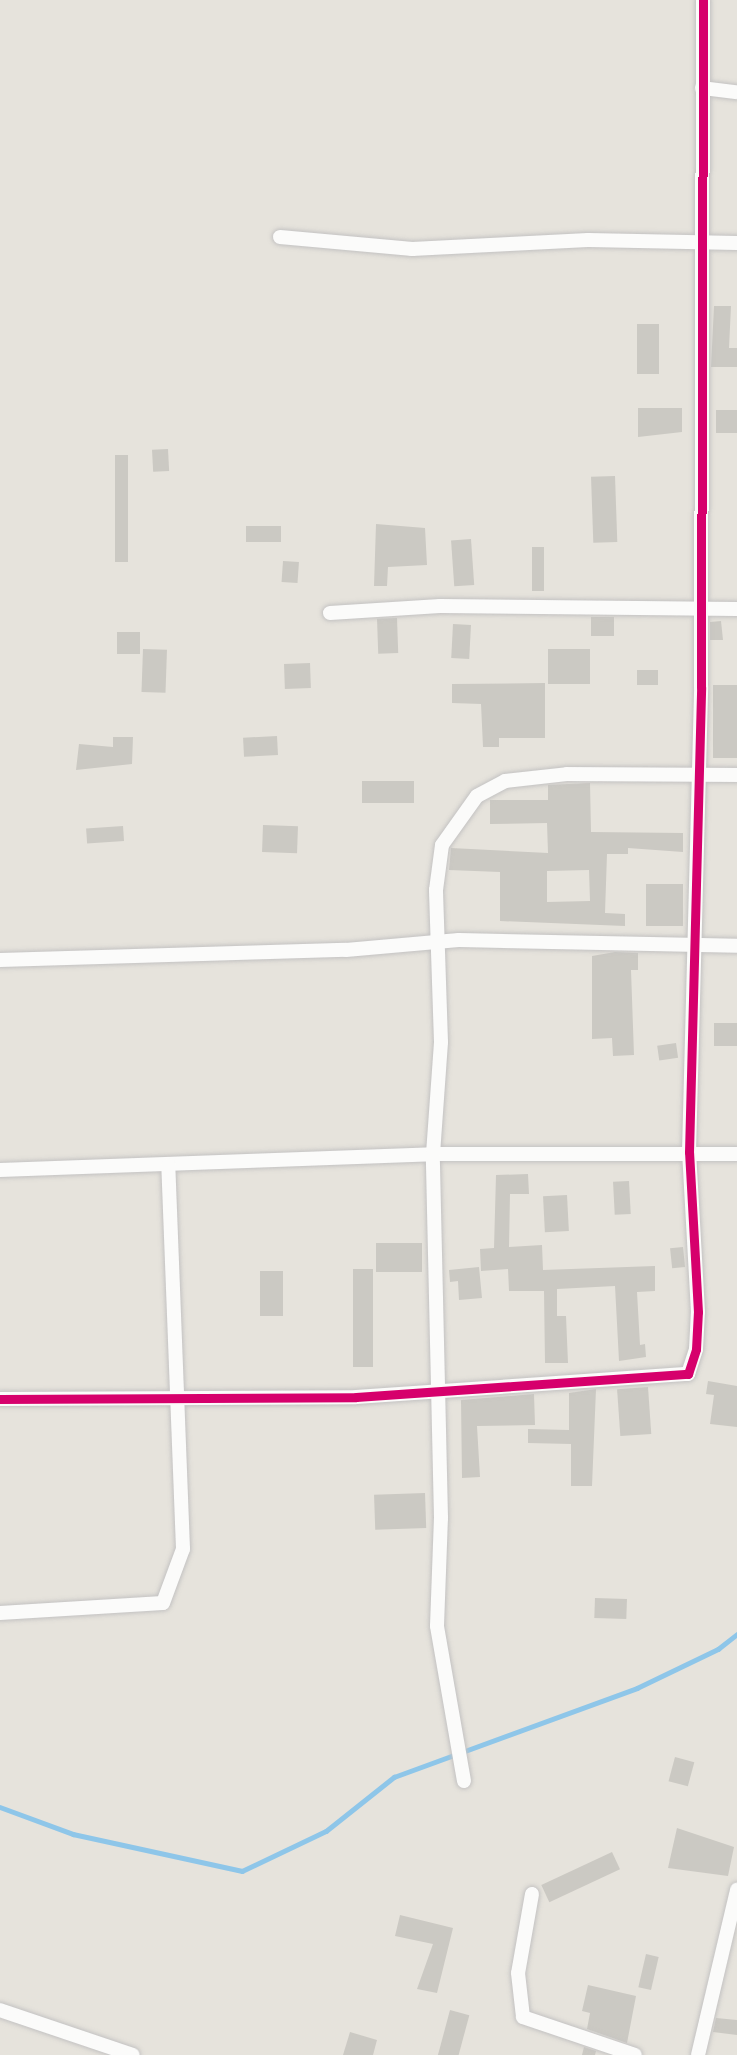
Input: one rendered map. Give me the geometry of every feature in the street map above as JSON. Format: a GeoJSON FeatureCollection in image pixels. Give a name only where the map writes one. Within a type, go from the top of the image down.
{"type":"FeatureCollection","features":[{"type":"Feature","properties":{"kind":"street"},"geometry":{"type":"LineString","coordinates":[[0,1399],[356,1397],[688,1374],[696,1349],[698,1312],[689,1152],[697,776],[703,0]]}},
{"type":"Feature","properties":{"kind":"street"},"geometry":{"type":"LineString","coordinates":[[702,88],[737,92]]}},
{"type":"Feature","properties":{"kind":"street"},"geometry":{"type":"LineString","coordinates":[[280,237],[412,249],[588,240],[737,243]]}},
{"type":"Feature","properties":{"kind":"street"},"geometry":{"type":"LineString","coordinates":[[330,613],[440,606],[737,609]]}},
{"type":"Feature","properties":{"kind":"street"},"geometry":{"type":"LineString","coordinates":[[464,1781],[438,1652],[439,1391],[433,1154],[442,1024],[436,890],[442,845],[466,808],[489,786],[567,774],[737,776]]}},
{"type":"Feature","properties":{"kind":"street"},"geometry":{"type":"LineString","coordinates":[[0,960],[439,943],[737,946]]}},
{"type":"Feature","properties":{"kind":"street"},"geometry":{"type":"LineString","coordinates":[[0,1170],[433,1154],[689,1152],[737,1154]]}},
{"type":"Feature","properties":{"kind":"street"},"geometry":{"type":"LineString","coordinates":[[0,1613],[163,1604],[183,1549],[180,1397],[168,1165]]}},
{"type":"Feature","properties":{"kind":"street"},"geometry":{"type":"LineString","coordinates":[[699,2055],[737,1890]]}},
{"type":"Feature","properties":{"kind":"street"},"geometry":{"type":"LineString","coordinates":[[532,1894],[518,1973],[523,2017],[635,2055]]}},
{"type":"Feature","properties":{"kind":"street"},"geometry":{"type":"LineString","coordinates":[[0,2010],[133,2055]]}},
{"type":"Feature","properties":{"kind":"building"},"geometry":{"type":"Polygon","coordinates":[[[714,306],[731,306],[729,348],[737,348],[737,367],[711,367],[714,306]]]}},
{"type":"Feature","properties":{"kind":"building"},"geometry":{"type":"Polygon","coordinates":[[[637,324],[659,324],[659,374],[637,374],[637,324]]]}},
{"type":"Feature","properties":{"kind":"building"},"geometry":{"type":"Polygon","coordinates":[[[638,408],[682,408],[682,432],[638,437],[638,408]]]}},
{"type":"Feature","properties":{"kind":"building"},"geometry":{"type":"Polygon","coordinates":[[[716,410],[737,410],[737,433],[716,433],[716,410]]]}},
{"type":"Feature","properties":{"kind":"building"},"geometry":{"type":"Polygon","coordinates":[[[168,449],[169,471],[153,472],[152,450],[168,449]]]}},
{"type":"Feature","properties":{"kind":"building"},"geometry":{"type":"Polygon","coordinates":[[[115,455],[128,455],[128,562],[115,562],[115,455]]]}},
{"type":"Feature","properties":{"kind":"building"},"geometry":{"type":"Polygon","coordinates":[[[615,476],[617,542],[593,543],[591,477],[615,476]]]}},
{"type":"Feature","properties":{"kind":"building"},"geometry":{"type":"Polygon","coordinates":[[[376,524],[425,528],[427,565],[388,567],[387,586],[374,586],[376,524]]]}},
{"type":"Feature","properties":{"kind":"building"},"geometry":{"type":"Polygon","coordinates":[[[246,526],[281,526],[281,542],[246,542],[246,526]]]}},
{"type":"Feature","properties":{"kind":"building"},"geometry":{"type":"Polygon","coordinates":[[[471,539],[474,585],[454,586],[451,540],[471,539]]]}},
{"type":"Feature","properties":{"kind":"building"},"geometry":{"type":"Polygon","coordinates":[[[532,547],[544,547],[544,591],[532,591],[532,547]]]}},
{"type":"Feature","properties":{"kind":"building"},"geometry":{"type":"Polygon","coordinates":[[[283,561],[299,562],[297,583],[282,582],[283,561]]]}},
{"type":"Feature","properties":{"kind":"building"},"geometry":{"type":"Polygon","coordinates":[[[591,617],[614,617],[614,636],[591,636],[591,617]]]}},
{"type":"Feature","properties":{"kind":"building"},"geometry":{"type":"Polygon","coordinates":[[[397,618],[398,653],[378,654],[377,619],[397,618]]]}},
{"type":"Feature","properties":{"kind":"building"},"geometry":{"type":"Polygon","coordinates":[[[721,621],[723,640],[710,640],[710,622],[721,621]]]}},
{"type":"Feature","properties":{"kind":"building"},"geometry":{"type":"Polygon","coordinates":[[[453,624],[471,625],[469,659],[451,658],[453,624]]]}},
{"type":"Feature","properties":{"kind":"building"},"geometry":{"type":"Polygon","coordinates":[[[117,632],[140,632],[140,654],[117,654],[117,632]]]}},
{"type":"Feature","properties":{"kind":"building"},"geometry":{"type":"Polygon","coordinates":[[[143,649],[167,650],[165,693],[141,692],[143,649]]]}},
{"type":"Feature","properties":{"kind":"building"},"geometry":{"type":"Polygon","coordinates":[[[548,649],[590,649],[590,684],[548,684],[548,649]]]}},
{"type":"Feature","properties":{"kind":"building"},"geometry":{"type":"Polygon","coordinates":[[[310,663],[311,688],[285,689],[284,664],[310,663]]]}},
{"type":"Feature","properties":{"kind":"building"},"geometry":{"type":"Polygon","coordinates":[[[637,670],[658,670],[658,685],[637,685],[637,670]]]}},
{"type":"Feature","properties":{"kind":"building"},"geometry":{"type":"Polygon","coordinates":[[[545,683],[545,738],[499,738],[499,747],[483,747],[481,704],[452,703],[452,684],[545,683]]]}},
{"type":"Feature","properties":{"kind":"building"},"geometry":{"type":"Polygon","coordinates":[[[713,685],[737,685],[737,758],[713,758],[713,685]]]}},
{"type":"Feature","properties":{"kind":"building"},"geometry":{"type":"Polygon","coordinates":[[[277,736],[278,755],[244,757],[243,738],[277,736]]]}},
{"type":"Feature","properties":{"kind":"building"},"geometry":{"type":"Polygon","coordinates":[[[113,737],[133,737],[132,764],[76,770],[79,744],[113,747],[113,737]]]}},
{"type":"Feature","properties":{"kind":"building"},"geometry":{"type":"Polygon","coordinates":[[[362,781],[414,781],[414,803],[362,803],[362,781]]]}},
{"type":"Feature","properties":{"kind":"building"},"geometry":{"type":"Polygon","coordinates":[[[590,783],[591,832],[683,833],[683,852],[628,848],[628,854],[607,854],[605,913],[625,914],[625,926],[500,921],[500,872],[449,870],[451,848],[548,853],[547,823],[490,824],[490,800],[548,800],[548,785],[590,783]],[[589,870],[547,871],[547,902],[590,901],[589,870]]]}},
{"type":"Feature","properties":{"kind":"building"},"geometry":{"type":"Polygon","coordinates":[[[263,825],[298,826],[297,853],[262,852],[263,825]]]}},
{"type":"Feature","properties":{"kind":"building"},"geometry":{"type":"Polygon","coordinates":[[[123,826],[124,841],[87,844],[86,829],[123,826]]]}},
{"type":"Feature","properties":{"kind":"building"},"geometry":{"type":"Polygon","coordinates":[[[646,884],[683,884],[683,926],[646,926],[646,884]]]}},
{"type":"Feature","properties":{"kind":"building"},"geometry":{"type":"Polygon","coordinates":[[[615,952],[638,953],[638,970],[631,970],[634,1055],[613,1056],[612,1038],[592,1039],[592,956],[615,952]]]}},
{"type":"Feature","properties":{"kind":"building"},"geometry":{"type":"Polygon","coordinates":[[[714,1023],[737,1023],[737,1046],[714,1046],[714,1023]]]}},
{"type":"Feature","properties":{"kind":"building"},"geometry":{"type":"Polygon","coordinates":[[[676,1043],[678,1058],[659,1060],[657,1046],[676,1043]]]}},
{"type":"Feature","properties":{"kind":"building"},"geometry":{"type":"Polygon","coordinates":[[[528,1174],[529,1194],[510,1194],[509,1247],[542,1245],[543,1270],[655,1266],[655,1291],[637,1292],[640,1345],[645,1344],[646,1357],[619,1361],[615,1286],[557,1289],[557,1316],[566,1316],[568,1363],[545,1363],[544,1291],[509,1291],[508,1269],[481,1271],[480,1249],[494,1248],[496,1175],[528,1174]]]}},
{"type":"Feature","properties":{"kind":"building"},"geometry":{"type":"Polygon","coordinates":[[[629,1181],[631,1214],[615,1215],[613,1182],[629,1181]]]}},
{"type":"Feature","properties":{"kind":"building"},"geometry":{"type":"Polygon","coordinates":[[[567,1195],[569,1231],[545,1232],[543,1196],[567,1195]]]}},
{"type":"Feature","properties":{"kind":"building"},"geometry":{"type":"Polygon","coordinates":[[[376,1243],[422,1243],[422,1272],[376,1272],[376,1243]]]}},
{"type":"Feature","properties":{"kind":"building"},"geometry":{"type":"Polygon","coordinates":[[[683,1247],[685,1267],[672,1268],[670,1248],[683,1247]]]}},
{"type":"Feature","properties":{"kind":"building"},"geometry":{"type":"Polygon","coordinates":[[[479,1267],[482,1298],[459,1300],[458,1281],[450,1282],[449,1270],[479,1267]]]}},
{"type":"Feature","properties":{"kind":"building"},"geometry":{"type":"Polygon","coordinates":[[[353,1269],[373,1269],[373,1367],[353,1367],[353,1269]]]}},
{"type":"Feature","properties":{"kind":"building"},"geometry":{"type":"Polygon","coordinates":[[[260,1271],[283,1271],[283,1316],[260,1316],[260,1271]]]}},
{"type":"Feature","properties":{"kind":"building"},"geometry":{"type":"Polygon","coordinates":[[[708,1381],[737,1386],[737,1427],[710,1424],[714,1395],[706,1394],[708,1381]]]}},
{"type":"Feature","properties":{"kind":"building"},"geometry":{"type":"Polygon","coordinates":[[[648,1387],[651,1434],[620,1436],[617,1389],[648,1387]]]}},
{"type":"Feature","properties":{"kind":"building"},"geometry":{"type":"Polygon","coordinates":[[[596,1389],[592,1486],[571,1486],[571,1444],[528,1443],[528,1429],[569,1430],[569,1393],[596,1389]]]}},
{"type":"Feature","properties":{"kind":"building"},"geometry":{"type":"Polygon","coordinates":[[[534,1394],[535,1425],[477,1426],[480,1477],[462,1478],[461,1400],[534,1394]]]}},
{"type":"Feature","properties":{"kind":"building"},"geometry":{"type":"Polygon","coordinates":[[[425,1493],[426,1528],[375,1530],[374,1495],[425,1493]]]}},
{"type":"Feature","properties":{"kind":"building"},"geometry":{"type":"Polygon","coordinates":[[[595,1598],[627,1599],[626,1619],[594,1618],[595,1598]]]}},
{"type":"Feature","properties":{"kind":"building"},"geometry":{"type":"Polygon","coordinates":[[[675,1757],[694,1762],[688,1786],[669,1781],[675,1757]]]}},
{"type":"Feature","properties":{"kind":"building"},"geometry":{"type":"Polygon","coordinates":[[[677,1828],[734,1847],[728,1876],[668,1868],[677,1828]]]}},
{"type":"Feature","properties":{"kind":"building"},"geometry":{"type":"Polygon","coordinates":[[[612,1852],[620,1869],[549,1902],[541,1885],[612,1852]]]}},
{"type":"Feature","properties":{"kind":"building"},"geometry":{"type":"Polygon","coordinates":[[[400,1915],[453,1928],[437,1993],[417,1989],[433,1944],[395,1936],[400,1915]]]}},
{"type":"Feature","properties":{"kind":"building"},"geometry":{"type":"Polygon","coordinates":[[[646,1954],[659,1957],[651,1990],[638,1987],[646,1954]]]}},
{"type":"Feature","properties":{"kind":"building"},"geometry":{"type":"Polygon","coordinates":[[[588,1985],[636,1996],[627,2043],[587,2029],[590,2013],[582,2011],[588,1985]]]}},
{"type":"Feature","properties":{"kind":"building"},"geometry":{"type":"Polygon","coordinates":[[[450,2010],[469,2015],[459,2055],[438,2055],[450,2010]]]}},
{"type":"Feature","properties":{"kind":"building"},"geometry":{"type":"Polygon","coordinates":[[[716,2018],[737,2020],[737,2035],[713,2032],[716,2018]]]}},
{"type":"Feature","properties":{"kind":"building"},"geometry":{"type":"Polygon","coordinates":[[[350,2032],[377,2040],[373,2055],[343,2055],[350,2032]]]}},
{"type":"Feature","properties":{"kind":"building"},"geometry":{"type":"Polygon","coordinates":[[[584,2047],[596,2051],[595,2055],[582,2055],[584,2047]]]}},
{"type":"Feature","properties":{"kind":"waterway"},"geometry":{"type":"LineString","coordinates":[[0,1807],[73,1834],[242,1871],[326,1831],[394,1777],[637,1688],[718,1649],[737,1634]]}},
{"type":"Feature","properties":{"kind":"cycle path"},"geometry":{"type":"LineString","coordinates":[[0,1399],[356,1397],[688,1374],[696,1349],[698,1312],[689,1152],[701,687],[703,0]]}}]}
